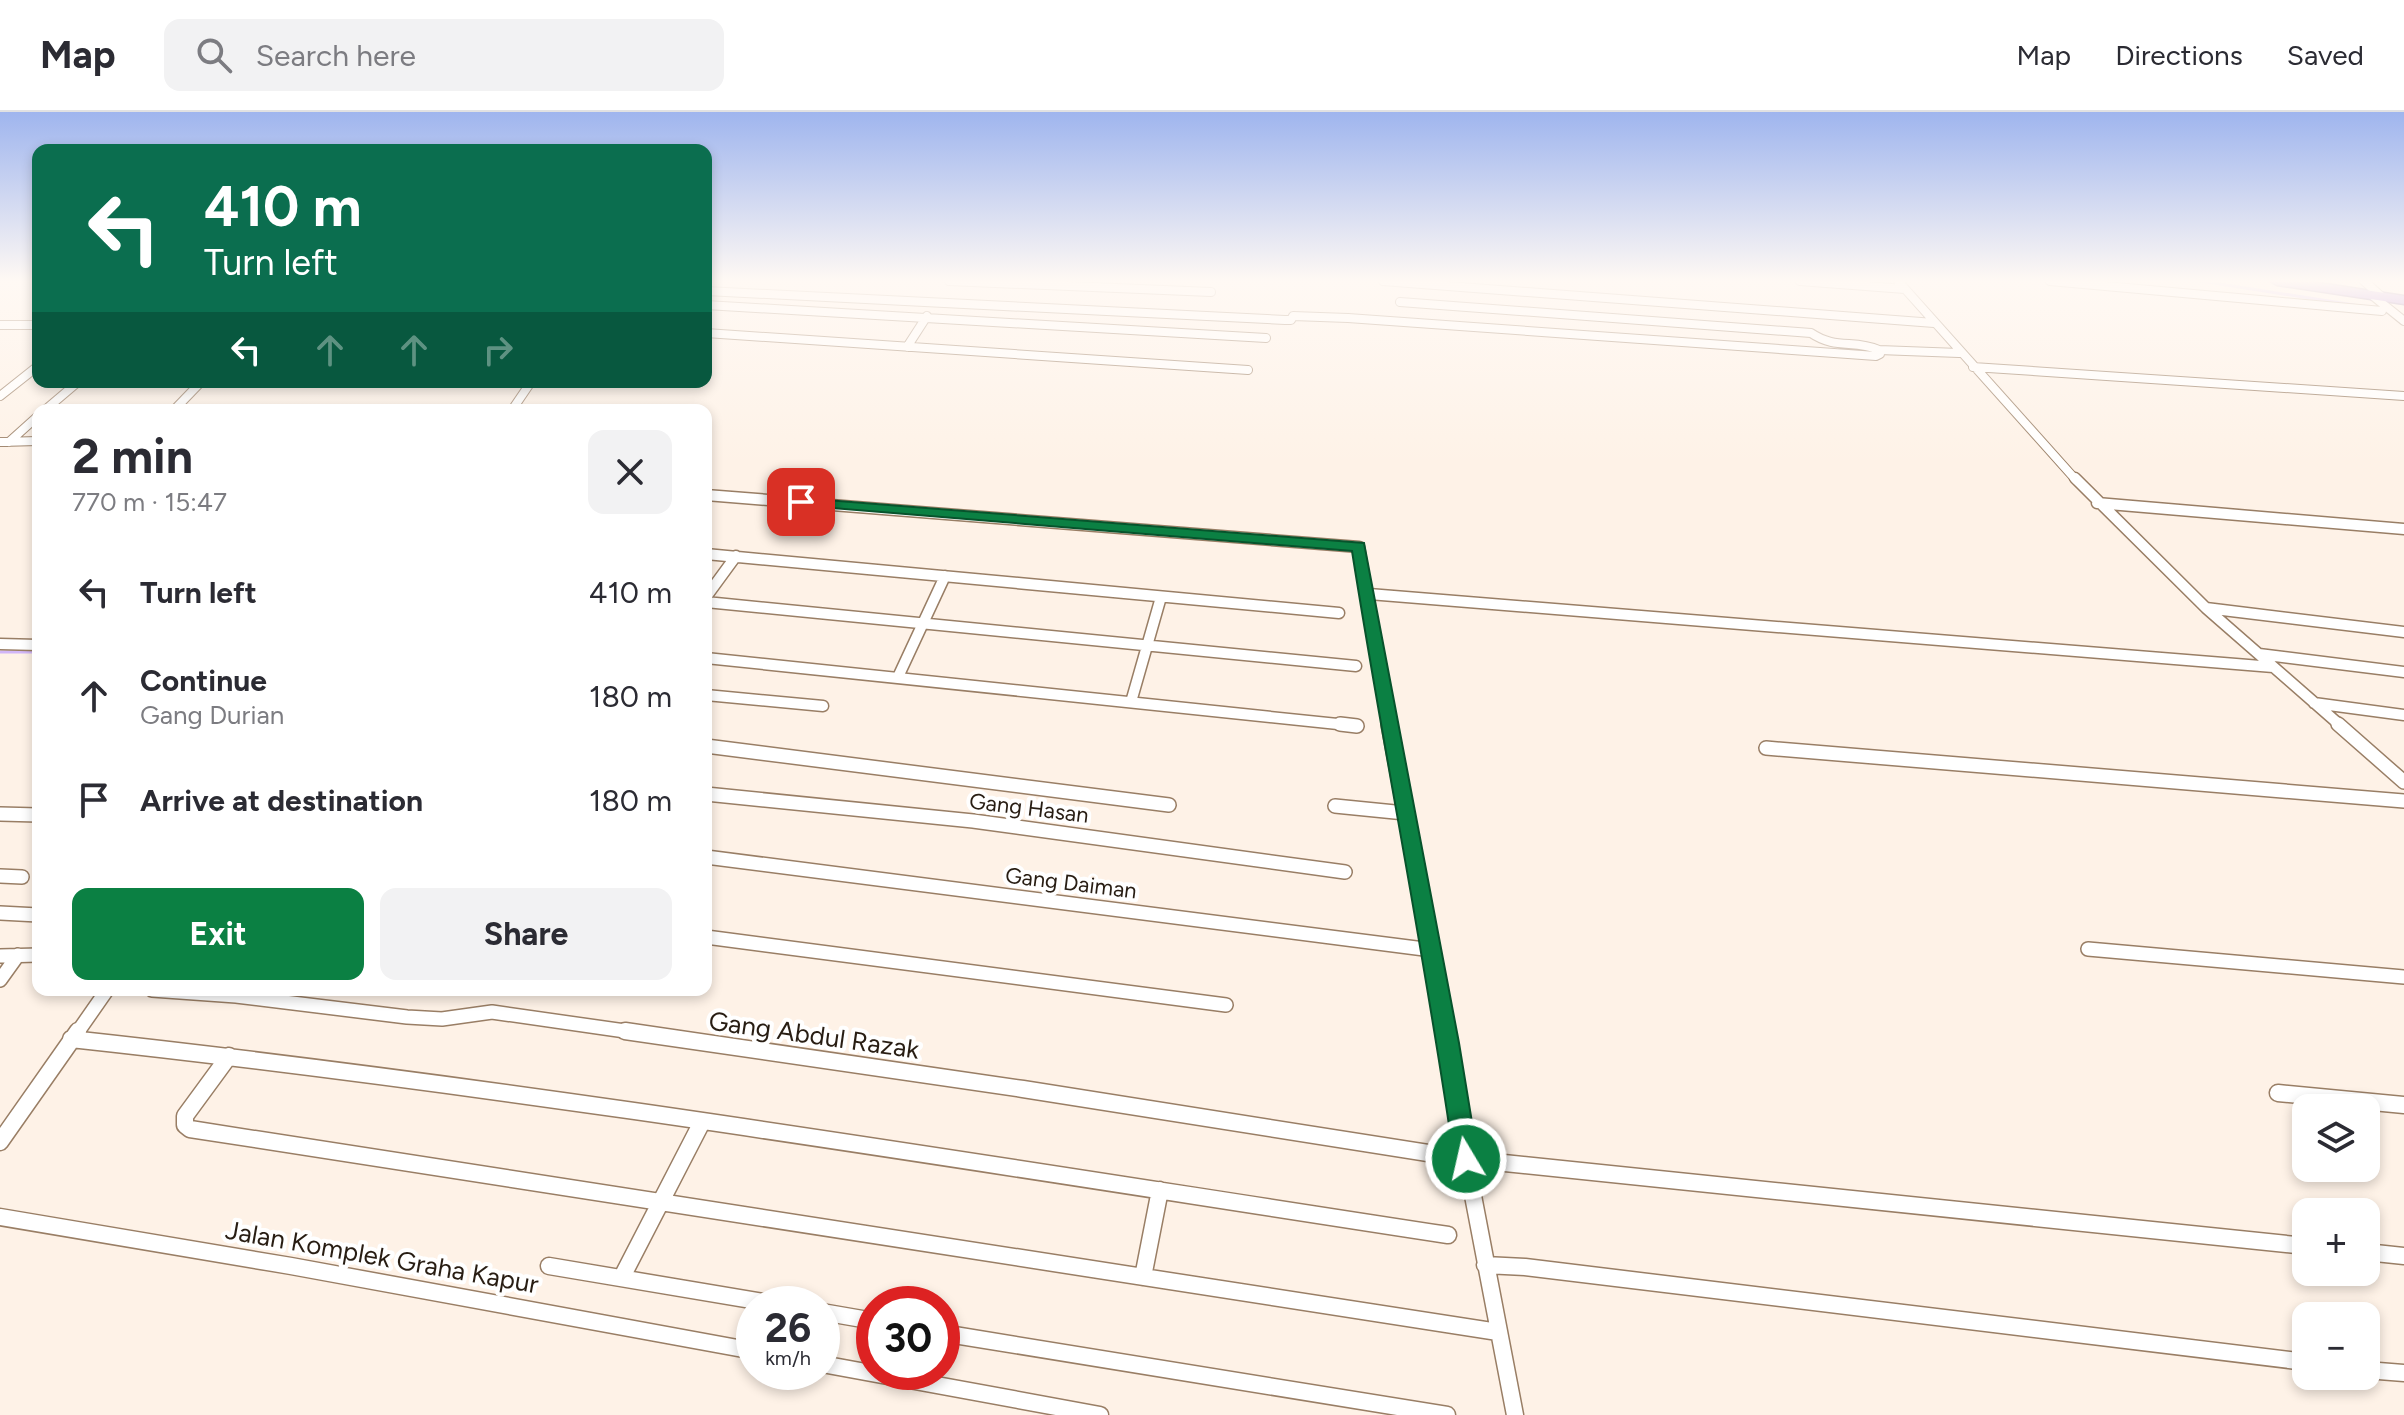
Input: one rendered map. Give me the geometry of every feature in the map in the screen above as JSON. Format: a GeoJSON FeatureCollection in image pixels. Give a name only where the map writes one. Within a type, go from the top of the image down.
{"type":"FeatureCollection","features":[{"type":"Feature","properties":{"kind":"street"},"geometry":{"type":"LineString","coordinates":[[832,342],[1248,370]]}},
{"type":"Feature","properties":{"kind":"street"},"geometry":{"type":"LineString","coordinates":[[907,347],[910,342]]}},
{"type":"Feature","properties":{"kind":"street"},"geometry":{"type":"LineString","coordinates":[[1691,342],[1876,356],[1880,354],[1879,350]]}},
{"type":"Feature","properties":{"kind":"street"},"geometry":{"type":"LineString","coordinates":[[1824,342],[1868,345],[1879,350],[1959,353]]}},
{"type":"Feature","properties":{"kind":"street"},"geometry":{"type":"LineString","coordinates":[[1950,342],[2097,503],[2206,608],[2404,782]]}},
{"type":"Feature","properties":{"kind":"street"},"geometry":{"type":"LineString","coordinates":[[1973,367],[2404,396]]}},
{"type":"Feature","properties":{"kind":"street"},"geometry":{"type":"LineString","coordinates":[[0,396],[32,371]]}},
{"type":"Feature","properties":{"kind":"street"},"geometry":{"type":"LineString","coordinates":[[52,404],[71,388]]}},
{"type":"Feature","properties":{"kind":"street"},"geometry":{"type":"LineString","coordinates":[[180,404],[195,388]]}},
{"type":"Feature","properties":{"kind":"street"},"geometry":{"type":"LineString","coordinates":[[4,442],[32,421]]}},
{"type":"Feature","properties":{"kind":"street"},"geometry":{"type":"LineString","coordinates":[[4,442],[32,441]]}},
{"type":"Feature","properties":{"kind":"street"},"geometry":{"type":"LineString","coordinates":[[712,495],[1359,547],[1485,1265],[1515,1415]]}},
{"type":"Feature","properties":{"kind":"street"},"geometry":{"type":"LineString","coordinates":[[2097,503],[2264,514],[2404,529]]}},
{"type":"Feature","properties":{"kind":"street"},"geometry":{"type":"LineString","coordinates":[[712,554],[1339,613]]}},
{"type":"Feature","properties":{"kind":"street"},"geometry":{"type":"LineString","coordinates":[[712,591],[736,556]]}},
{"type":"Feature","properties":{"kind":"street"},"geometry":{"type":"LineString","coordinates":[[898,677],[945,576]]}},
{"type":"Feature","properties":{"kind":"street"},"geometry":{"type":"LineString","coordinates":[[1369,594],[2273,667]]}},
{"type":"Feature","properties":{"kind":"street"},"geometry":{"type":"LineString","coordinates":[[1131,702],[1161,597]]}},
{"type":"Feature","properties":{"kind":"street"},"geometry":{"type":"LineString","coordinates":[[712,601],[1356,666]]}},
{"type":"Feature","properties":{"kind":"street"},"geometry":{"type":"LineString","coordinates":[[2206,608],[2404,632]]}},
{"type":"Feature","properties":{"kind":"street"},"geometry":{"type":"LineString","coordinates":[[0,644],[32,645]]}},
{"type":"Feature","properties":{"kind":"street"},"geometry":{"type":"LineString","coordinates":[[2259,654],[2404,672]]}},
{"type":"Feature","properties":{"kind":"street"},"geometry":{"type":"LineString","coordinates":[[712,659],[1357,726]]}},
{"type":"Feature","properties":{"kind":"street"},"geometry":{"type":"LineString","coordinates":[[712,696],[823,706]]}},
{"type":"Feature","properties":{"kind":"street"},"geometry":{"type":"LineString","coordinates":[[2314,703],[2404,715]]}},
{"type":"Feature","properties":{"kind":"street"},"geometry":{"type":"LineString","coordinates":[[712,747],[1169,805]]}},
{"type":"Feature","properties":{"kind":"street"},"geometry":{"type":"LineString","coordinates":[[1766,748],[2404,801]]}},
{"type":"Feature","properties":{"kind":"street"},"geometry":{"type":"LineString","coordinates":[[2385,765],[2404,767]]}},
{"type":"Feature","properties":{"kind":"street","name":"Gang Hasan"},"geometry":{"type":"LineString","coordinates":[[712,795],[973,821],[1345,872]]}},
{"type":"Feature","properties":{"kind":"street"},"geometry":{"type":"LineString","coordinates":[[1335,806],[1405,813]]}},
{"type":"Feature","properties":{"kind":"street"},"geometry":{"type":"LineString","coordinates":[[0,814],[32,815]]}},
{"type":"Feature","properties":{"kind":"street","name":"Gang Daiman"},"geometry":{"type":"LineString","coordinates":[[712,858],[1432,950]]}},
{"type":"Feature","properties":{"kind":"street"},"geometry":{"type":"LineString","coordinates":[[0,876],[22,877]]}},
{"type":"Feature","properties":{"kind":"street"},"geometry":{"type":"LineString","coordinates":[[0,913],[32,915]]}},
{"type":"Feature","properties":{"kind":"street"},"geometry":{"type":"LineString","coordinates":[[712,938],[1226,1005]]}},
{"type":"Feature","properties":{"kind":"street"},"geometry":{"type":"LineString","coordinates":[[2088,949],[2404,977]]}},
{"type":"Feature","properties":{"kind":"street"},"geometry":{"type":"LineString","coordinates":[[0,980],[18,955]]}},
{"type":"Feature","properties":{"kind":"street"},"geometry":{"type":"LineString","coordinates":[[0,956],[32,955]]}},
{"type":"Feature","properties":{"kind":"street"},"geometry":{"type":"LineString","coordinates":[[0,1142],[103,996]]}},
{"type":"Feature","properties":{"kind":"street","name":"Gang Abdul Razak"},"geometry":{"type":"LineString","coordinates":[[236,996],[407,1017],[442,1019],[492,1012],[1023,1089],[1466,1159],[2292,1245]]}},
{"type":"Feature","properties":{"kind":"street"},"geometry":{"type":"LineString","coordinates":[[71,1039],[229,1056],[702,1122],[1448,1235]]}},
{"type":"Feature","properties":{"kind":"street"},"geometry":{"type":"LineString","coordinates":[[229,1056],[185,1116],[185,1125],[190,1129],[1498,1332]]}},
{"type":"Feature","properties":{"kind":"street"},"geometry":{"type":"LineString","coordinates":[[2278,1093],[2404,1105]]}},
{"type":"Feature","properties":{"kind":"street"},"geometry":{"type":"LineString","coordinates":[[622,1277],[702,1122]]}},
{"type":"Feature","properties":{"kind":"street"},"geometry":{"type":"LineString","coordinates":[[1143,1277],[1160,1190]]}},
{"type":"Feature","properties":{"kind":"street","name":"Jalan Komplek Graha Kapur"},"geometry":{"type":"LineString","coordinates":[[0,1217],[291,1266],[736,1348]]}},
{"type":"Feature","properties":{"kind":"street"},"geometry":{"type":"LineString","coordinates":[[2380,1253],[2404,1256]]}},
{"type":"Feature","properties":{"kind":"street"},"geometry":{"type":"LineString","coordinates":[[1485,1265],[1525,1267],[2292,1360]]}},
{"type":"Feature","properties":{"kind":"street"},"geometry":{"type":"LineString","coordinates":[[549,1266],[736,1297]]}},
{"type":"Feature","properties":{"kind":"street"},"geometry":{"type":"LineString","coordinates":[[960,1336],[1447,1415]]}},
{"type":"Feature","properties":{"kind":"street"},"geometry":{"type":"LineString","coordinates":[[840,1367],[1100,1415]]}},
{"type":"Feature","properties":{"kind":"street"},"geometry":{"type":"LineString","coordinates":[[2380,1371],[2404,1373]]}},
{"type":"Feature","properties":{"kind":"waterway"},"geometry":{"type":"LineString","coordinates":[[0,652],[32,652]]}},
{"type":"Feature","properties":{"kind":"route"},"geometry":{"type":"LineString","coordinates":[[801,502],[1359,547],[1390,735],[1432,950],[1466,1159]]}}]}
